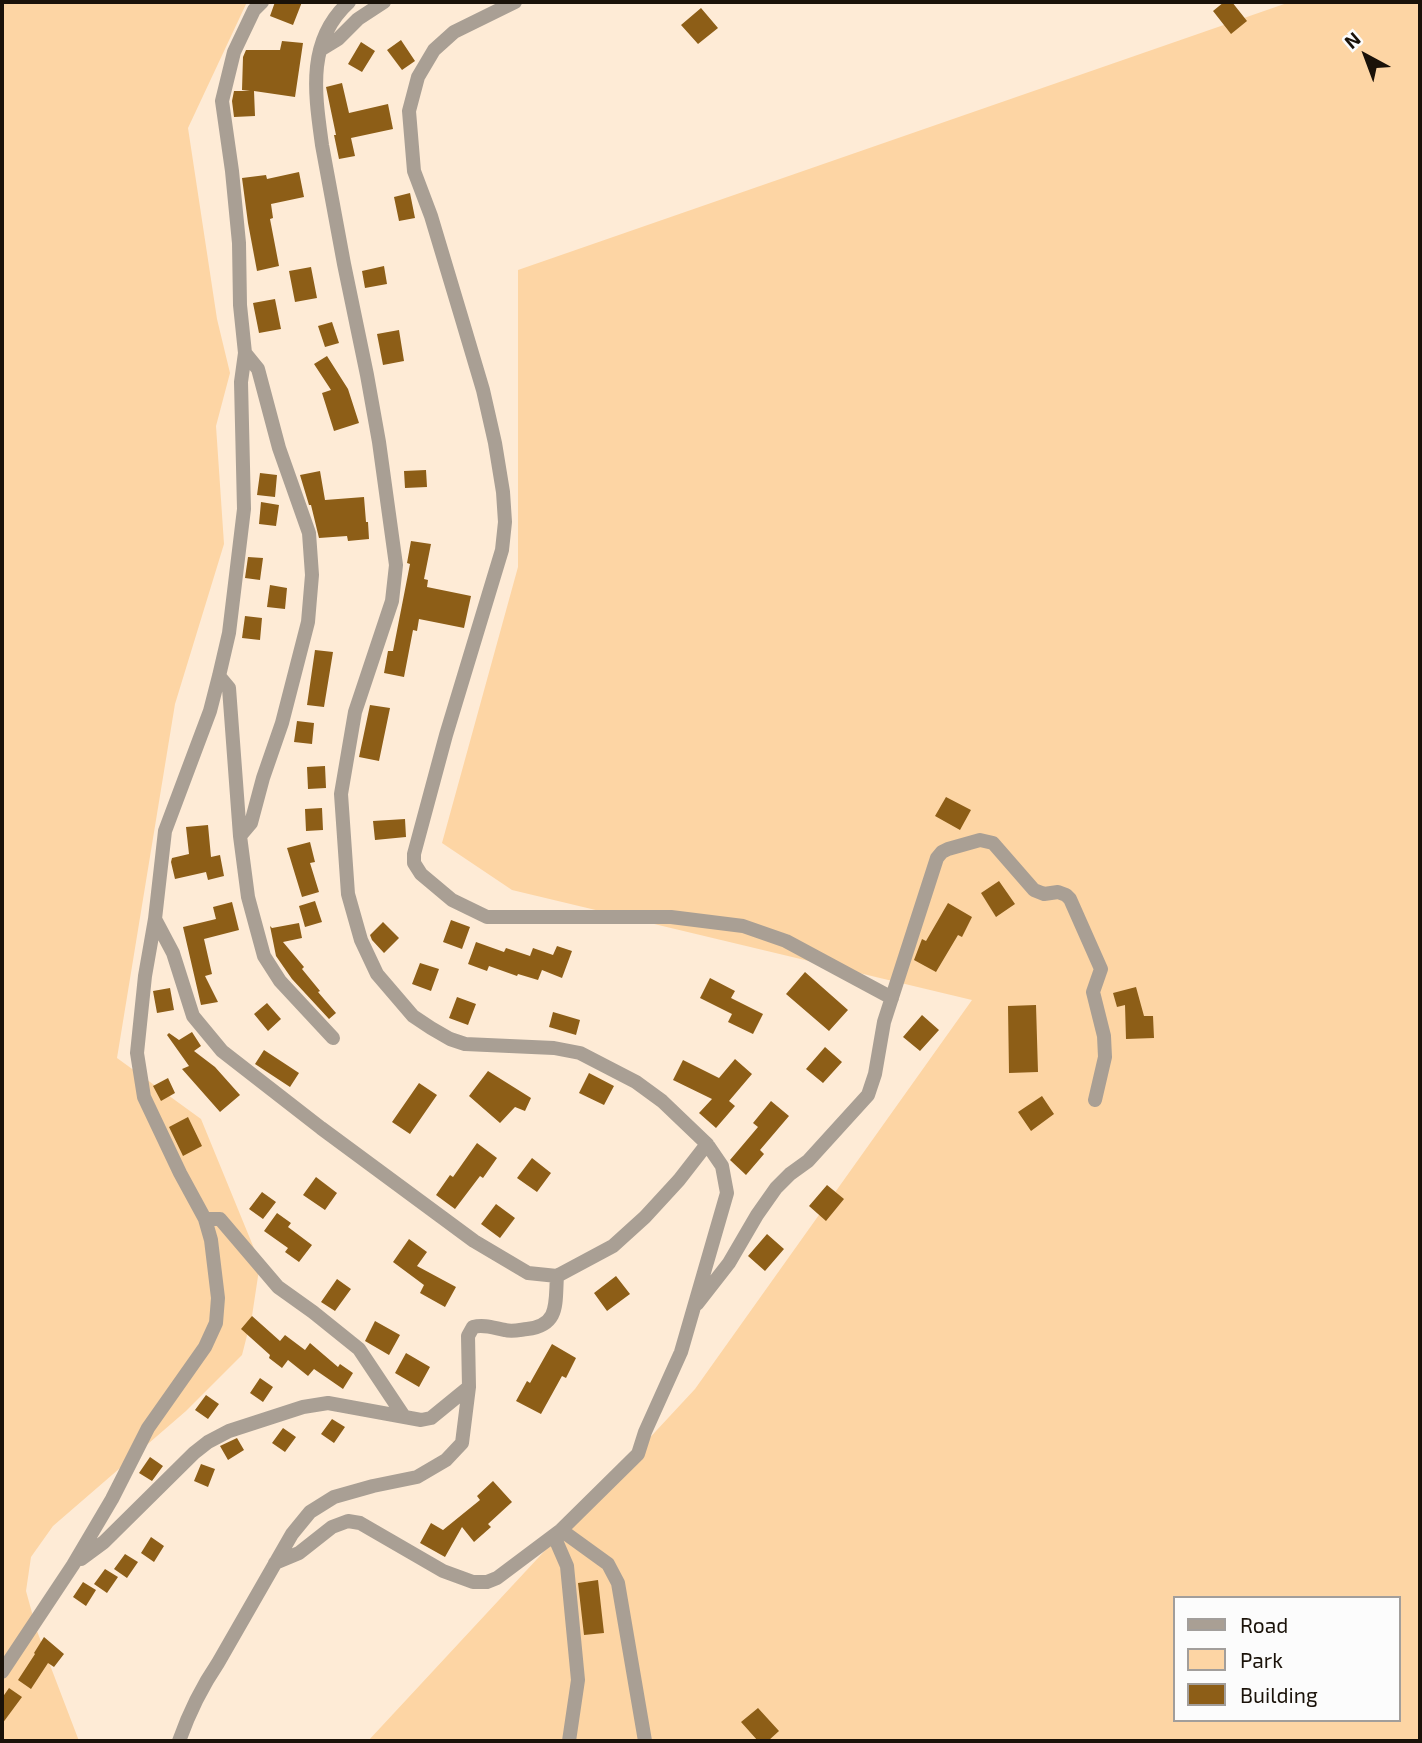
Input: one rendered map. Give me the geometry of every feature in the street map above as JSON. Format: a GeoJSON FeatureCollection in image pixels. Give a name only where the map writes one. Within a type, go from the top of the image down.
{"type":"FeatureCollection","features":[{"type":"Feature","properties":{"kind":"street"},"geometry":{"type":"LineString","coordinates":[[2,1672],[73,1565],[149,1428],[205,1347],[216,1323],[218,1298],[211,1240],[205,1219],[144,1097],[137,1053],[165,831],[210,711],[219,676],[229,633],[244,509],[241,382],[245,353],[232,171],[222,101],[234,52],[254,10],[262,2]]}},
{"type":"Feature","properties":{"kind":"street"},"geometry":{"type":"LineString","coordinates":[[275,1563],[299,1553],[332,1527],[348,1521],[360,1523],[443,1571],[473,1582],[487,1582],[498,1578],[557,1533],[638,1454],[681,1352],[727,1193],[722,1166],[707,1144],[662,1101],[636,1082],[580,1053],[554,1048],[466,1044],[430,1028],[413,1016],[377,974],[361,940],[348,894],[341,794],[355,712],[393,601],[396,565],[372,402],[316,102],[316,65],[320,50],[328,27],[349,2]]}},
{"type":"Feature","properties":{"kind":"street"},"geometry":{"type":"LineString","coordinates":[[320,50],[338,40],[358,19],[384,2]]}},
{"type":"Feature","properties":{"kind":"street"},"geometry":{"type":"LineString","coordinates":[[515,2],[454,32],[434,50],[418,77],[409,111],[414,171],[431,216],[483,390],[495,443],[505,522],[502,551],[446,735],[414,854],[414,863],[421,874],[452,900],[487,917],[671,916],[743,926],[786,941],[892,998]]}},
{"type":"Feature","properties":{"kind":"street"},"geometry":{"type":"LineString","coordinates":[[240,836],[251,823],[282,723],[308,622],[312,575],[309,533],[279,448],[258,369],[245,353]]}},
{"type":"Feature","properties":{"kind":"street"},"geometry":{"type":"LineString","coordinates":[[219,676],[229,688],[240,836],[248,897],[264,956],[280,981],[333,1038]]}},
{"type":"Feature","properties":{"kind":"street"},"geometry":{"type":"LineString","coordinates":[[694,1307],[729,1263],[776,1188],[808,1161],[868,1095],[875,1074],[884,1021],[937,859],[942,852],[980,840],[993,843],[1034,890],[1044,894],[1058,892],[1070,899],[1101,969],[1093,992],[1104,1036],[1105,1057],[1096,1100]]}},
{"type":"Feature","properties":{"kind":"street"},"geometry":{"type":"LineString","coordinates":[[155,919],[173,953],[193,1016],[222,1051],[474,1241],[528,1273],[557,1276],[613,1246],[654,1208],[707,1144]]}},
{"type":"Feature","properties":{"kind":"street"},"geometry":{"type":"LineString","coordinates":[[205,1219],[220,1219],[278,1287],[359,1349],[403,1415]]}},
{"type":"Feature","properties":{"kind":"street"},"geometry":{"type":"LineString","coordinates":[[179,1741],[204,1682],[218,1663],[292,1534],[310,1513],[334,1497],[417,1477],[446,1460],[462,1443],[469,1387],[468,1336],[473,1327],[481,1325],[510,1331],[539,1328],[550,1321],[555,1309],[557,1276]]}},
{"type":"Feature","properties":{"kind":"street"},"geometry":{"type":"LineString","coordinates":[[73,1565],[104,1542],[194,1453],[229,1431],[303,1407],[328,1403],[421,1420],[431,1418],[469,1387]]}},
{"type":"Feature","properties":{"kind":"street"},"geometry":{"type":"LineString","coordinates":[[557,1533],[567,1566],[578,1680],[569,1741]]}},
{"type":"Feature","properties":{"kind":"street"},"geometry":{"type":"LineString","coordinates":[[557,1533],[608,1564],[618,1583],[645,1741]]}},
{"type":"Feature","properties":{"kind":"green space"},"geometry":{"type":"Polygon","coordinates":[[[2,2],[247,2],[188,128],[217,319],[230,373],[216,426],[224,544],[175,704],[117,1058],[201,1119],[260,1263],[252,1316],[242,1355],[186,1411],[53,1526],[31,1557],[26,1591],[37,1631],[79,1741],[2,1741],[2,2]]]}},
{"type":"Feature","properties":{"kind":"green space"},"geometry":{"type":"Polygon","coordinates":[[[1290,2],[1420,2],[1420,1741],[368,1741],[695,1389],[972,1000],[512,890],[442,843],[518,567],[518,270],[1290,2]]]}},
{"type":"Feature","properties":{"kind":"building"},"geometry":{"type":"Polygon","coordinates":[[[275,2],[302,2],[293,25],[270,16],[275,2]]]}},
{"type":"Feature","properties":{"kind":"building"},"geometry":{"type":"Polygon","coordinates":[[[1224,2],[1232,2],[1247,21],[1231,34],[1213,11],[1224,2]]]}},
{"type":"Feature","properties":{"kind":"building"},"geometry":{"type":"Polygon","coordinates":[[[701,8],[718,28],[698,44],[681,25],[701,8]]]}},
{"type":"Feature","properties":{"kind":"building"},"geometry":{"type":"Polygon","coordinates":[[[401,40],[415,61],[402,70],[387,50],[401,40]]]}},
{"type":"Feature","properties":{"kind":"building"},"geometry":{"type":"Polygon","coordinates":[[[282,41],[303,43],[295,97],[254,91],[255,116],[234,117],[234,91],[250,91],[242,90],[243,57],[246,50],[280,50],[282,41]]]}},
{"type":"Feature","properties":{"kind":"building"},"geometry":{"type":"Polygon","coordinates":[[[361,42],[375,51],[362,72],[348,64],[361,42]]]}},
{"type":"Feature","properties":{"kind":"building"},"geometry":{"type":"Polygon","coordinates":[[[342,83],[349,113],[388,104],[393,129],[351,138],[355,156],[339,159],[326,87],[342,83]]]}},
{"type":"Feature","properties":{"kind":"building"},"geometry":{"type":"Polygon","coordinates":[[[299,172],[304,197],[271,204],[273,218],[270,219],[279,266],[257,271],[242,178],[266,175],[267,179],[299,172]]]}},
{"type":"Feature","properties":{"kind":"building"},"geometry":{"type":"Polygon","coordinates":[[[410,193],[415,218],[399,221],[394,197],[410,193]]]}},
{"type":"Feature","properties":{"kind":"building"},"geometry":{"type":"Polygon","coordinates":[[[384,266],[387,284],[365,288],[362,271],[384,266]]]}},
{"type":"Feature","properties":{"kind":"building"},"geometry":{"type":"Polygon","coordinates":[[[311,267],[317,298],[295,302],[289,271],[311,267]]]}},
{"type":"Feature","properties":{"kind":"building"},"geometry":{"type":"Polygon","coordinates":[[[275,299],[281,329],[259,333],[253,303],[275,299]]]}},
{"type":"Feature","properties":{"kind":"building"},"geometry":{"type":"Polygon","coordinates":[[[332,322],[339,343],[325,347],[318,326],[332,322]]]}},
{"type":"Feature","properties":{"kind":"building"},"geometry":{"type":"Polygon","coordinates":[[[399,330],[404,361],[383,365],[377,334],[399,330]]]}},
{"type":"Feature","properties":{"kind":"building"},"geometry":{"type":"Polygon","coordinates":[[[327,356],[348,389],[359,423],[334,431],[322,393],[331,390],[314,364],[327,356]]]}},
{"type":"Feature","properties":{"kind":"building"},"geometry":{"type":"Polygon","coordinates":[[[426,470],[427,487],[405,488],[404,471],[426,470]]]}},
{"type":"Feature","properties":{"kind":"building"},"geometry":{"type":"Polygon","coordinates":[[[320,471],[325,500],[364,497],[369,539],[348,541],[347,536],[319,538],[300,475],[320,471]]]}},
{"type":"Feature","properties":{"kind":"building"},"geometry":{"type":"Polygon","coordinates":[[[260,473],[277,475],[275,497],[257,495],[260,473]]]}},
{"type":"Feature","properties":{"kind":"building"},"geometry":{"type":"Polygon","coordinates":[[[261,502],[279,505],[276,526],[259,524],[261,502]]]}},
{"type":"Feature","properties":{"kind":"building"},"geometry":{"type":"Polygon","coordinates":[[[411,541],[431,544],[424,579],[428,580],[427,587],[471,596],[464,628],[419,619],[417,631],[413,630],[404,677],[384,673],[388,651],[393,651],[410,564],[407,563],[411,541]]]}},
{"type":"Feature","properties":{"kind":"building"},"geometry":{"type":"Polygon","coordinates":[[[248,557],[263,558],[260,580],[245,578],[248,557]]]}},
{"type":"Feature","properties":{"kind":"building"},"geometry":{"type":"Polygon","coordinates":[[[270,585],[287,588],[285,609],[267,607],[270,585]]]}},
{"type":"Feature","properties":{"kind":"building"},"geometry":{"type":"Polygon","coordinates":[[[245,616],[262,618],[260,640],[242,638],[245,616]]]}},
{"type":"Feature","properties":{"kind":"building"},"geometry":{"type":"Polygon","coordinates":[[[315,650],[333,652],[324,707],[307,705],[315,650]]]}},
{"type":"Feature","properties":{"kind":"building"},"geometry":{"type":"Polygon","coordinates":[[[370,705],[390,708],[379,761],[359,757],[370,705]]]}},
{"type":"Feature","properties":{"kind":"building"},"geometry":{"type":"Polygon","coordinates":[[[297,721],[314,723],[312,744],[294,742],[297,721]]]}},
{"type":"Feature","properties":{"kind":"building"},"geometry":{"type":"Polygon","coordinates":[[[325,766],[326,788],[308,789],[307,767],[325,766]]]}},
{"type":"Feature","properties":{"kind":"building"},"geometry":{"type":"Polygon","coordinates":[[[946,797],[971,810],[960,830],[935,816],[946,797]]]}},
{"type":"Feature","properties":{"kind":"building"},"geometry":{"type":"Polygon","coordinates":[[[322,808],[323,830],[306,831],[305,809],[322,808]]]}},
{"type":"Feature","properties":{"kind":"building"},"geometry":{"type":"Polygon","coordinates":[[[405,819],[406,837],[375,840],[373,821],[405,819]]]}},
{"type":"Feature","properties":{"kind":"building"},"geometry":{"type":"Polygon","coordinates":[[[208,825],[211,857],[220,855],[224,876],[208,880],[206,872],[175,879],[172,858],[189,854],[186,827],[208,825]]]}},
{"type":"Feature","properties":{"kind":"building"},"geometry":{"type":"Polygon","coordinates":[[[310,842],[315,862],[310,863],[319,892],[302,897],[287,848],[310,842]]]}},
{"type":"Feature","properties":{"kind":"building"},"geometry":{"type":"Polygon","coordinates":[[[999,881],[1015,904],[996,917],[981,893],[999,881]]]}},
{"type":"Feature","properties":{"kind":"building"},"geometry":{"type":"Polygon","coordinates":[[[315,901],[322,922],[305,927],[299,906],[315,901]]]}},
{"type":"Feature","properties":{"kind":"building"},"geometry":{"type":"Polygon","coordinates":[[[232,902],[239,930],[204,939],[212,974],[205,976],[218,1002],[201,1005],[183,927],[216,919],[213,907],[232,902]]]}},
{"type":"Feature","properties":{"kind":"building"},"geometry":{"type":"Polygon","coordinates":[[[948,903],[972,917],[962,937],[958,935],[936,972],[914,960],[922,939],[926,941],[948,903]]]}},
{"type":"Feature","properties":{"kind":"building"},"geometry":{"type":"Polygon","coordinates":[[[451,920],[470,927],[462,949],[443,942],[451,920]]]}},
{"type":"Feature","properties":{"kind":"building"},"geometry":{"type":"Polygon","coordinates":[[[383,922],[399,938],[384,953],[370,935],[383,922]]]}},
{"type":"Feature","properties":{"kind":"building"},"geometry":{"type":"Polygon","coordinates":[[[299,923],[302,938],[283,942],[336,1013],[329,1019],[292,979],[276,956],[270,926],[272,928],[299,923]]]}},
{"type":"Feature","properties":{"kind":"building"},"geometry":{"type":"Polygon","coordinates":[[[476,942],[504,952],[506,948],[530,956],[533,948],[553,955],[557,946],[572,951],[562,978],[542,970],[538,980],[489,966],[487,971],[468,964],[476,942]]]}},
{"type":"Feature","properties":{"kind":"building"},"geometry":{"type":"Polygon","coordinates":[[[420,963],[439,969],[431,991],[412,984],[420,963]]]}},
{"type":"Feature","properties":{"kind":"building"},"geometry":{"type":"Polygon","coordinates":[[[805,972],[848,1010],[829,1031],[786,994],[805,972]]]}},
{"type":"Feature","properties":{"kind":"building"},"geometry":{"type":"Polygon","coordinates":[[[710,978],[735,991],[731,998],[763,1014],[753,1034],[728,1022],[732,1014],[700,998],[710,978]]]}},
{"type":"Feature","properties":{"kind":"building"},"geometry":{"type":"Polygon","coordinates":[[[1136,987],[1144,1016],[1153,1016],[1154,1038],[1126,1039],[1125,1005],[1117,1007],[1113,993],[1136,987]]]}},
{"type":"Feature","properties":{"kind":"building"},"geometry":{"type":"Polygon","coordinates":[[[170,988],[174,1010],[157,1013],[153,991],[170,988]]]}},
{"type":"Feature","properties":{"kind":"building"},"geometry":{"type":"Polygon","coordinates":[[[457,997],[476,1004],[468,1025],[449,1018],[457,997]]]}},
{"type":"Feature","properties":{"kind":"building"},"geometry":{"type":"Polygon","coordinates":[[[267,1003],[281,1019],[268,1031],[254,1014],[267,1003]]]}},
{"type":"Feature","properties":{"kind":"building"},"geometry":{"type":"Polygon","coordinates":[[[1036,1005],[1038,1072],[1009,1073],[1008,1006],[1036,1005]]]}},
{"type":"Feature","properties":{"kind":"building"},"geometry":{"type":"Polygon","coordinates":[[[553,1012],[580,1020],[576,1035],[549,1027],[553,1012]]]}},
{"type":"Feature","properties":{"kind":"building"},"geometry":{"type":"Polygon","coordinates":[[[922,1015],[939,1030],[920,1051],[903,1037],[922,1015]]]}},
{"type":"Feature","properties":{"kind":"building"},"geometry":{"type":"Polygon","coordinates":[[[192,1032],[201,1046],[194,1051],[215,1067],[240,1095],[220,1112],[182,1069],[189,1066],[167,1035],[169,1033],[179,1040],[192,1032]]]}},
{"type":"Feature","properties":{"kind":"building"},"geometry":{"type":"Polygon","coordinates":[[[825,1047],[842,1062],[823,1083],[806,1069],[825,1047]]]}},
{"type":"Feature","properties":{"kind":"building"},"geometry":{"type":"Polygon","coordinates":[[[264,1050],[299,1073],[290,1087],[255,1064],[264,1050]]]}},
{"type":"Feature","properties":{"kind":"building"},"geometry":{"type":"Polygon","coordinates":[[[735,1059],[752,1074],[729,1101],[735,1106],[716,1128],[699,1113],[712,1099],[673,1080],[683,1060],[719,1078],[735,1059]]]}},
{"type":"Feature","properties":{"kind":"building"},"geometry":{"type":"Polygon","coordinates":[[[488,1071],[531,1098],[525,1111],[515,1107],[500,1123],[469,1096],[488,1071]]]}},
{"type":"Feature","properties":{"kind":"building"},"geometry":{"type":"Polygon","coordinates":[[[589,1073],[614,1086],[604,1105],[579,1093],[589,1073]]]}},
{"type":"Feature","properties":{"kind":"building"},"geometry":{"type":"Polygon","coordinates":[[[168,1078],[175,1093],[161,1101],[153,1086],[168,1078]]]}},
{"type":"Feature","properties":{"kind":"building"},"geometry":{"type":"Polygon","coordinates":[[[419,1083],[437,1095],[410,1134],[392,1122],[419,1083]]]}},
{"type":"Feature","properties":{"kind":"building"},"geometry":{"type":"Polygon","coordinates":[[[1042,1096],[1054,1114],[1031,1131],[1018,1112],[1042,1096]]]}},
{"type":"Feature","properties":{"kind":"building"},"geometry":{"type":"Polygon","coordinates":[[[771,1101],[789,1116],[760,1150],[764,1154],[746,1175],[730,1160],[758,1127],[753,1123],[771,1101]]]}},
{"type":"Feature","properties":{"kind":"building"},"geometry":{"type":"Polygon","coordinates":[[[188,1117],[202,1146],[183,1156],[169,1127],[188,1117]]]}},
{"type":"Feature","properties":{"kind":"building"},"geometry":{"type":"Polygon","coordinates":[[[477,1143],[497,1158],[455,1209],[436,1195],[450,1175],[453,1177],[477,1143]]]}},
{"type":"Feature","properties":{"kind":"building"},"geometry":{"type":"Polygon","coordinates":[[[532,1158],[551,1173],[537,1192],[517,1178],[532,1158]]]}},
{"type":"Feature","properties":{"kind":"building"},"geometry":{"type":"Polygon","coordinates":[[[316,1177],[337,1193],[325,1210],[303,1195],[316,1177]]]}},
{"type":"Feature","properties":{"kind":"building"},"geometry":{"type":"Polygon","coordinates":[[[827,1185],[844,1199],[826,1221],[809,1206],[827,1185]]]}},
{"type":"Feature","properties":{"kind":"building"},"geometry":{"type":"Polygon","coordinates":[[[262,1192],[276,1202],[263,1219],[249,1209],[262,1192]]]}},
{"type":"Feature","properties":{"kind":"building"},"geometry":{"type":"Polygon","coordinates":[[[496,1204],[515,1218],[500,1238],[481,1224],[496,1204]]]}},
{"type":"Feature","properties":{"kind":"building"},"geometry":{"type":"Polygon","coordinates":[[[277,1213],[291,1223],[288,1227],[312,1245],[299,1262],[285,1252],[288,1248],[264,1231],[277,1213]]]}},
{"type":"Feature","properties":{"kind":"building"},"geometry":{"type":"Polygon","coordinates":[[[767,1234],[784,1249],[765,1271],[748,1256],[767,1234]]]}},
{"type":"Feature","properties":{"kind":"building"},"geometry":{"type":"Polygon","coordinates":[[[409,1239],[427,1252],[417,1266],[456,1287],[445,1307],[420,1293],[424,1285],[393,1262],[409,1239]]]}},
{"type":"Feature","properties":{"kind":"building"},"geometry":{"type":"Polygon","coordinates":[[[616,1276],[630,1294],[607,1311],[594,1293],[616,1276]]]}},
{"type":"Feature","properties":{"kind":"building"},"geometry":{"type":"Polygon","coordinates":[[[337,1279],[351,1289],[335,1311],[321,1302],[337,1279]]]}},
{"type":"Feature","properties":{"kind":"building"},"geometry":{"type":"Polygon","coordinates":[[[252,1316],[280,1341],[285,1335],[305,1350],[310,1343],[338,1367],[340,1364],[353,1373],[343,1389],[314,1369],[308,1376],[288,1360],[282,1368],[269,1358],[270,1355],[241,1329],[252,1316]]]}},
{"type":"Feature","properties":{"kind":"building"},"geometry":{"type":"Polygon","coordinates":[[[375,1321],[400,1335],[389,1355],[365,1341],[375,1321]]]}},
{"type":"Feature","properties":{"kind":"building"},"geometry":{"type":"Polygon","coordinates":[[[552,1344],[576,1358],[566,1378],[562,1376],[541,1414],[516,1401],[527,1381],[530,1383],[552,1344]]]}},
{"type":"Feature","properties":{"kind":"building"},"geometry":{"type":"Polygon","coordinates":[[[406,1353],[430,1367],[419,1387],[395,1373],[406,1353]]]}},
{"type":"Feature","properties":{"kind":"building"},"geometry":{"type":"Polygon","coordinates":[[[260,1378],[273,1387],[263,1402],[250,1393],[260,1378]]]}},
{"type":"Feature","properties":{"kind":"building"},"geometry":{"type":"Polygon","coordinates":[[[206,1395],[219,1404],[208,1419],[195,1410],[206,1395]]]}},
{"type":"Feature","properties":{"kind":"building"},"geometry":{"type":"Polygon","coordinates":[[[332,1419],[345,1427],[334,1443],[321,1434],[332,1419]]]}},
{"type":"Feature","properties":{"kind":"building"},"geometry":{"type":"Polygon","coordinates":[[[283,1428],[296,1437],[285,1452],[272,1443],[283,1428]]]}},
{"type":"Feature","properties":{"kind":"building"},"geometry":{"type":"Polygon","coordinates":[[[237,1438],[244,1450],[228,1460],[220,1446],[237,1438]]]}},
{"type":"Feature","properties":{"kind":"building"},"geometry":{"type":"Polygon","coordinates":[[[150,1457],[163,1466],[152,1481],[139,1473],[150,1457]]]}},
{"type":"Feature","properties":{"kind":"building"},"geometry":{"type":"Polygon","coordinates":[[[201,1464],[215,1469],[208,1487],[194,1481],[201,1464]]]}},
{"type":"Feature","properties":{"kind":"building"},"geometry":{"type":"Polygon","coordinates":[[[493,1481],[512,1502],[488,1524],[491,1527],[474,1542],[462,1527],[445,1557],[420,1543],[431,1523],[443,1530],[480,1500],[477,1496],[493,1481]]]}},
{"type":"Feature","properties":{"kind":"building"},"geometry":{"type":"Polygon","coordinates":[[[151,1537],[164,1546],[154,1562],[141,1553],[151,1537]]]}},
{"type":"Feature","properties":{"kind":"building"},"geometry":{"type":"Polygon","coordinates":[[[125,1554],[138,1562],[127,1578],[114,1569],[125,1554]]]}},
{"type":"Feature","properties":{"kind":"building"},"geometry":{"type":"Polygon","coordinates":[[[105,1569],[118,1577],[107,1593],[94,1584],[105,1569]]]}},
{"type":"Feature","properties":{"kind":"building"},"geometry":{"type":"Polygon","coordinates":[[[598,1580],[604,1633],[584,1635],[578,1583],[598,1580]]]}},
{"type":"Feature","properties":{"kind":"building"},"geometry":{"type":"Polygon","coordinates":[[[83,1582],[96,1590],[86,1606],[73,1597],[83,1582]]]}},
{"type":"Feature","properties":{"kind":"building"},"geometry":{"type":"Polygon","coordinates":[[[44,1637],[64,1654],[54,1667],[48,1663],[31,1689],[18,1680],[44,1637]]]}},
{"type":"Feature","properties":{"kind":"building"},"geometry":{"type":"Polygon","coordinates":[[[9,1688],[22,1697],[2,1724],[2,1698],[9,1688]]]}},
{"type":"Feature","properties":{"kind":"building"},"geometry":{"type":"Polygon","coordinates":[[[758,1708],[779,1731],[768,1741],[758,1741],[741,1722],[758,1708]]]}}]}
